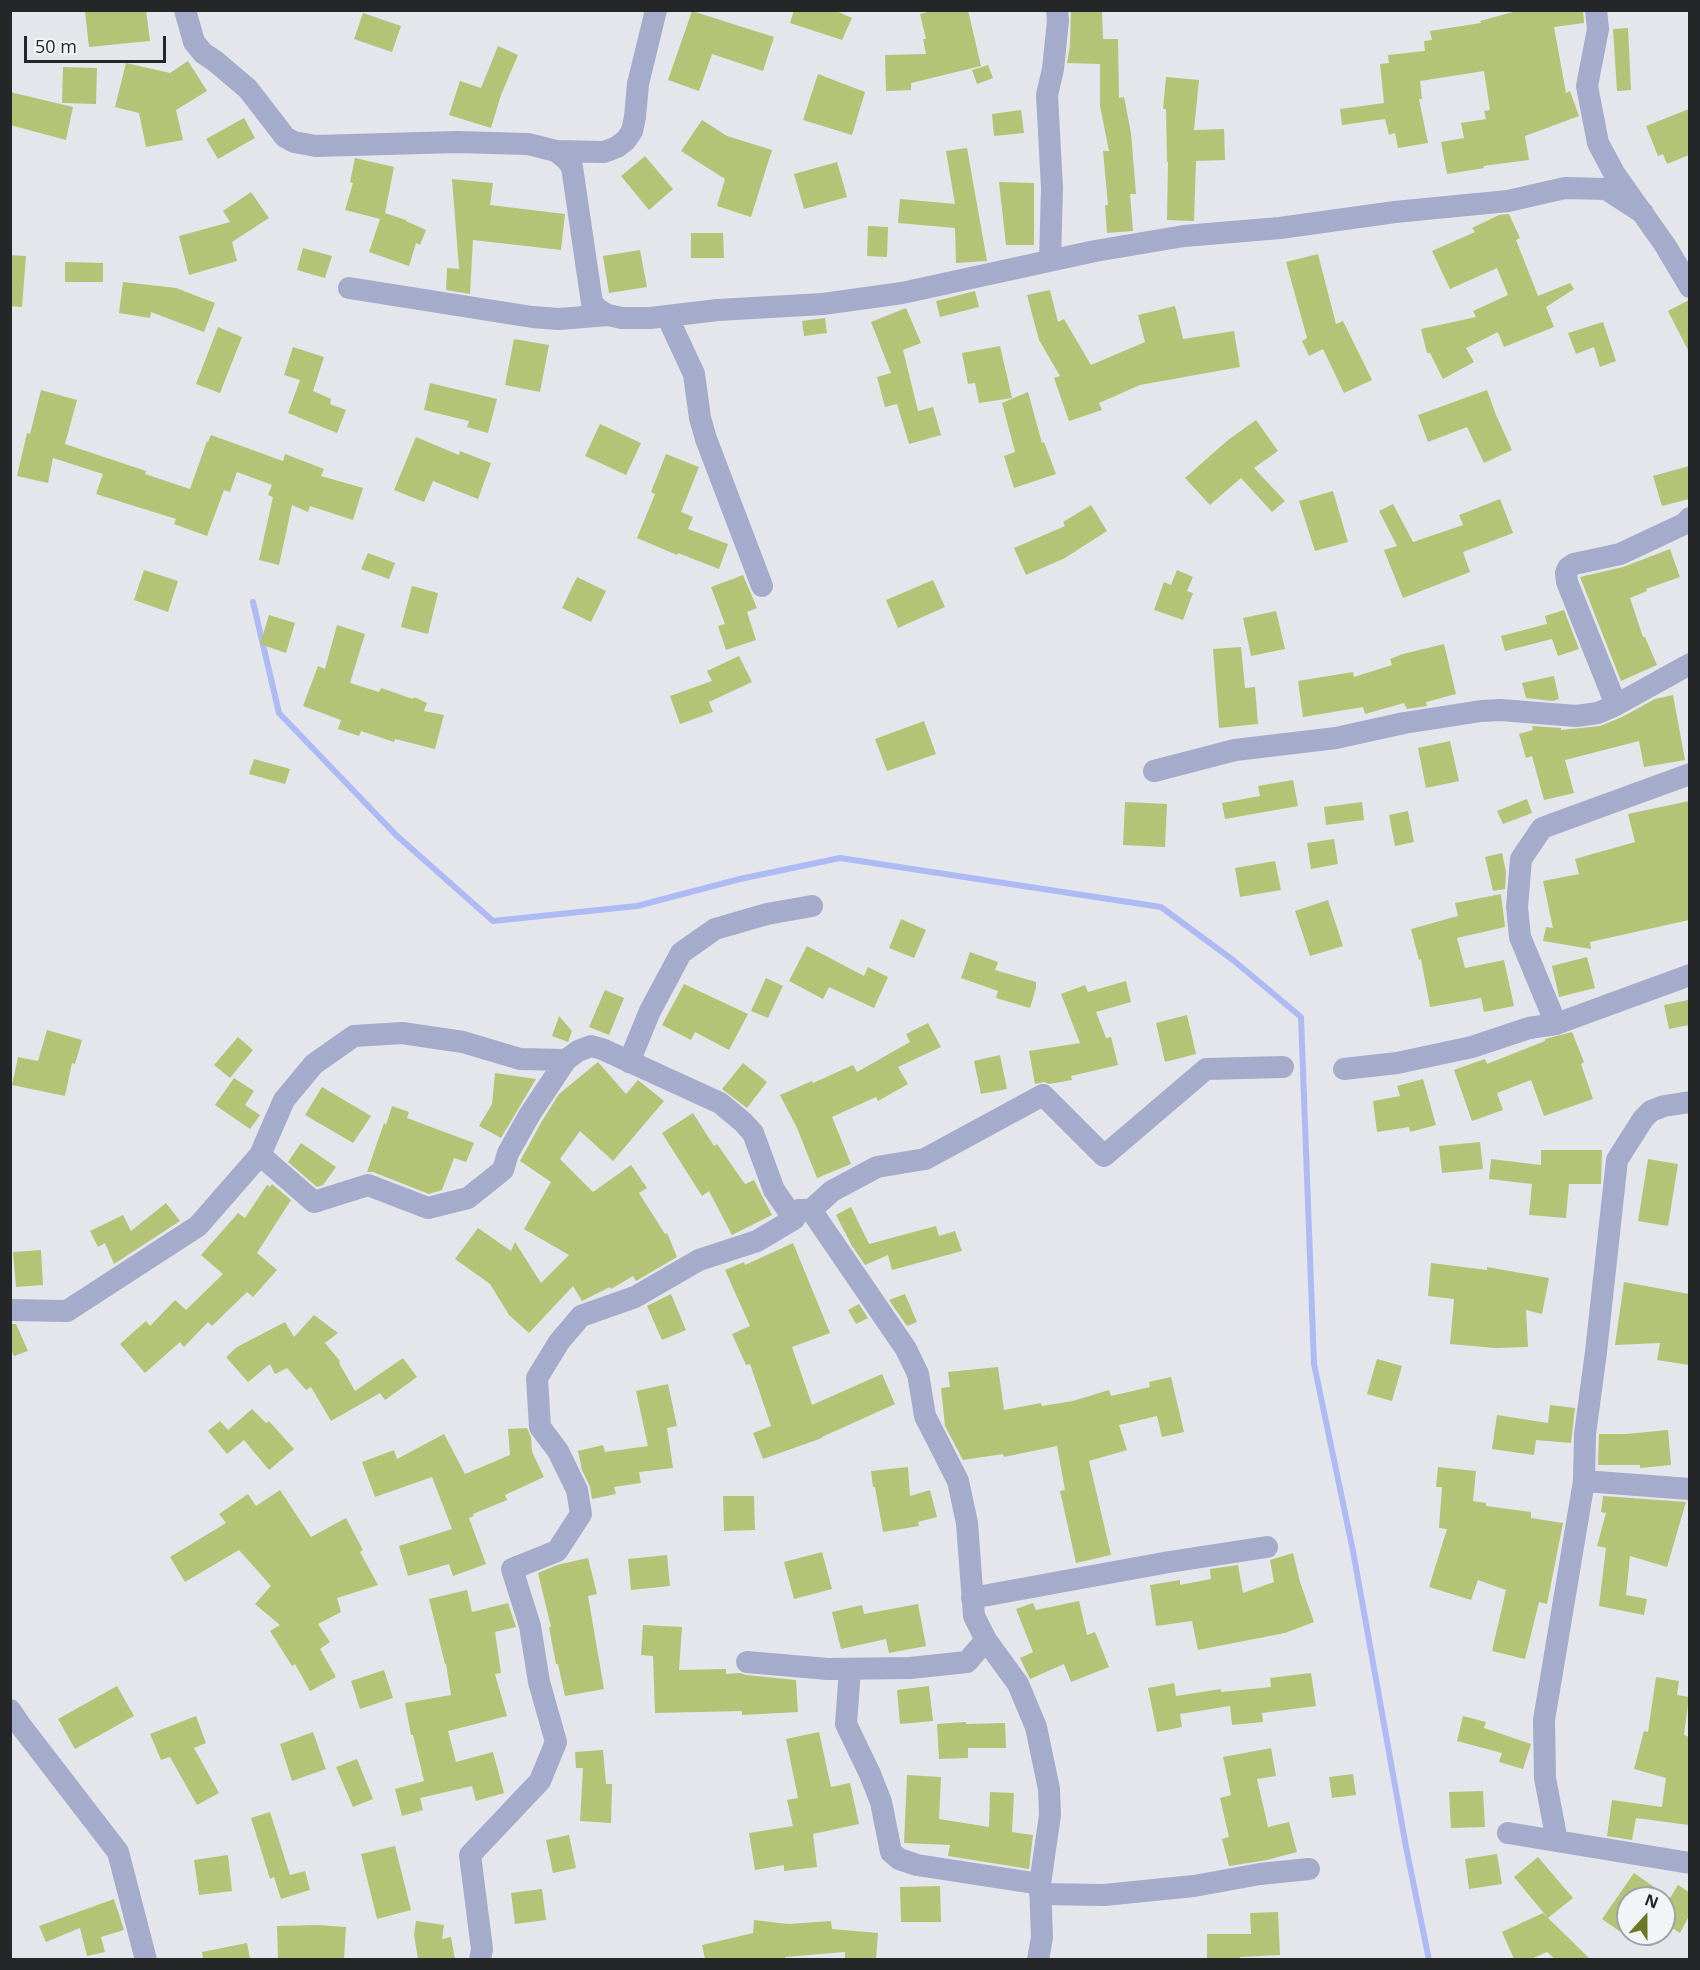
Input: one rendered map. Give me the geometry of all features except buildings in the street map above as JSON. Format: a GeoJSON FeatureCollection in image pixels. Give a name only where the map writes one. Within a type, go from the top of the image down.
{"type":"FeatureCollection","features":[{"type":"Feature","properties":{"kind":"street"},"geometry":{"type":"LineString","coordinates":[[185,10],[194,42],[203,53],[216,61],[248,89],[285,136],[294,142],[316,146],[457,142],[528,144],[556,151],[604,152],[617,147],[626,140],[633,124],[638,84],[656,10]]}},
{"type":"Feature","properties":{"kind":"street"},"geometry":{"type":"LineString","coordinates":[[1050,261],[1052,189],[1047,95],[1053,69],[1057,10]]}},
{"type":"Feature","properties":{"kind":"street"},"geometry":{"type":"LineString","coordinates":[[1596,10],[1598,29],[1587,86],[1598,143],[1614,173],[1665,245],[1689,287]]}},
{"type":"Feature","properties":{"kind":"street"},"geometry":{"type":"LineString","coordinates":[[556,151],[572,167],[592,303],[608,315]]}},
{"type":"Feature","properties":{"kind":"street"},"geometry":{"type":"LineString","coordinates":[[349,288],[532,317],[559,319],[608,315],[641,318],[718,310],[823,304],[902,293],[1095,251],[1184,236],[1280,228],[1395,212],[1508,201],[1565,188],[1606,189],[1642,213]]}},
{"type":"Feature","properties":{"kind":"street"},"geometry":{"type":"LineString","coordinates":[[667,316],[694,374],[700,418],[706,439],[762,586]]}},
{"type":"Feature","properties":{"kind":"street"},"geometry":{"type":"LineString","coordinates":[[1616,705],[1567,582],[1566,573],[1568,568],[1574,564],[1620,554],[1684,524],[1689,518]]}},
{"type":"Feature","properties":{"kind":"street"},"geometry":{"type":"LineString","coordinates":[[1155,771],[1235,750],[1336,738],[1404,723],[1481,711],[1501,710],[1576,716],[1599,713],[1689,664]]}},
{"type":"Feature","properties":{"kind":"street"},"geometry":{"type":"LineString","coordinates":[[1556,1024],[1520,937],[1517,907],[1521,859],[1542,828],[1689,774]]}},
{"type":"Feature","properties":{"kind":"street"},"geometry":{"type":"LineString","coordinates":[[629,1062],[650,1011],[681,953],[715,929],[767,914],[812,906]]}},
{"type":"Feature","properties":{"kind":"street"},"geometry":{"type":"LineString","coordinates":[[1344,1069],[1408,1061],[1472,1047],[1529,1028],[1556,1024],[1689,975]]}},
{"type":"Feature","properties":{"kind":"street"},"geometry":{"type":"LineString","coordinates":[[10,1310],[66,1311],[198,1226],[260,1155],[284,1100],[314,1064],[354,1036],[402,1033],[463,1042],[520,1059],[566,1060]]}},
{"type":"Feature","properties":{"kind":"street"},"geometry":{"type":"LineString","coordinates":[[260,1155],[314,1202],[368,1185],[428,1208],[468,1198],[503,1170],[508,1153],[530,1114],[566,1060],[578,1051],[591,1046],[603,1049],[720,1103],[743,1122],[753,1133],[774,1190],[802,1215],[906,1349],[918,1374],[925,1416],[957,1481],[967,1523],[974,1616],[986,1640],[1018,1684],[1036,1727],[1050,1789],[1050,1815],[1040,1889],[1042,1937],[1038,1959]]}},
{"type":"Feature","properties":{"kind":"street"},"geometry":{"type":"LineString","coordinates":[[480,1959],[482,1949],[470,1855],[540,1781],[555,1742],[538,1682],[530,1626],[512,1569],[557,1551],[581,1514],[577,1490],[558,1451],[540,1427],[537,1378],[558,1342],[581,1316],[635,1297],[699,1260],[757,1241],[802,1215],[832,1191],[878,1167],[926,1159],[1043,1095],[1104,1156],[1206,1069],[1283,1067]]}},
{"type":"Feature","properties":{"kind":"street"},"geometry":{"type":"LineString","coordinates":[[1557,1840],[1545,1778],[1544,1719],[1584,1481],[1585,1434],[1617,1160],[1643,1119],[1651,1111],[1664,1106],[1689,1102]]}},
{"type":"Feature","properties":{"kind":"street"},"geometry":{"type":"LineString","coordinates":[[1584,1481],[1689,1489]]}},
{"type":"Feature","properties":{"kind":"street"},"geometry":{"type":"LineString","coordinates":[[972,1598],[1157,1564],[1267,1547]]}},
{"type":"Feature","properties":{"kind":"street"},"geometry":{"type":"LineString","coordinates":[[747,1662],[828,1669],[910,1668],[967,1662],[986,1640]]}},
{"type":"Feature","properties":{"kind":"street"},"geometry":{"type":"LineString","coordinates":[[850,1669],[846,1724],[881,1802],[891,1852],[899,1859],[917,1865],[1040,1889],[1104,1895],[1194,1886],[1260,1874],[1309,1869]]}},
{"type":"Feature","properties":{"kind":"street"},"geometry":{"type":"LineString","coordinates":[[10,1710],[118,1852],[146,1959]]}},
{"type":"Feature","properties":{"kind":"street"},"geometry":{"type":"LineString","coordinates":[[1508,1833],[1689,1863]]}},
{"type":"Feature","properties":{"kind":"waterway"},"geometry":{"type":"LineString","coordinates":[[253,602],[279,713],[396,835],[493,921],[637,906],[740,879],[840,858],[1161,907],[1233,960],[1301,1017],[1314,1364],[1353,1551],[1406,1847],[1429,1960]]}}]}
